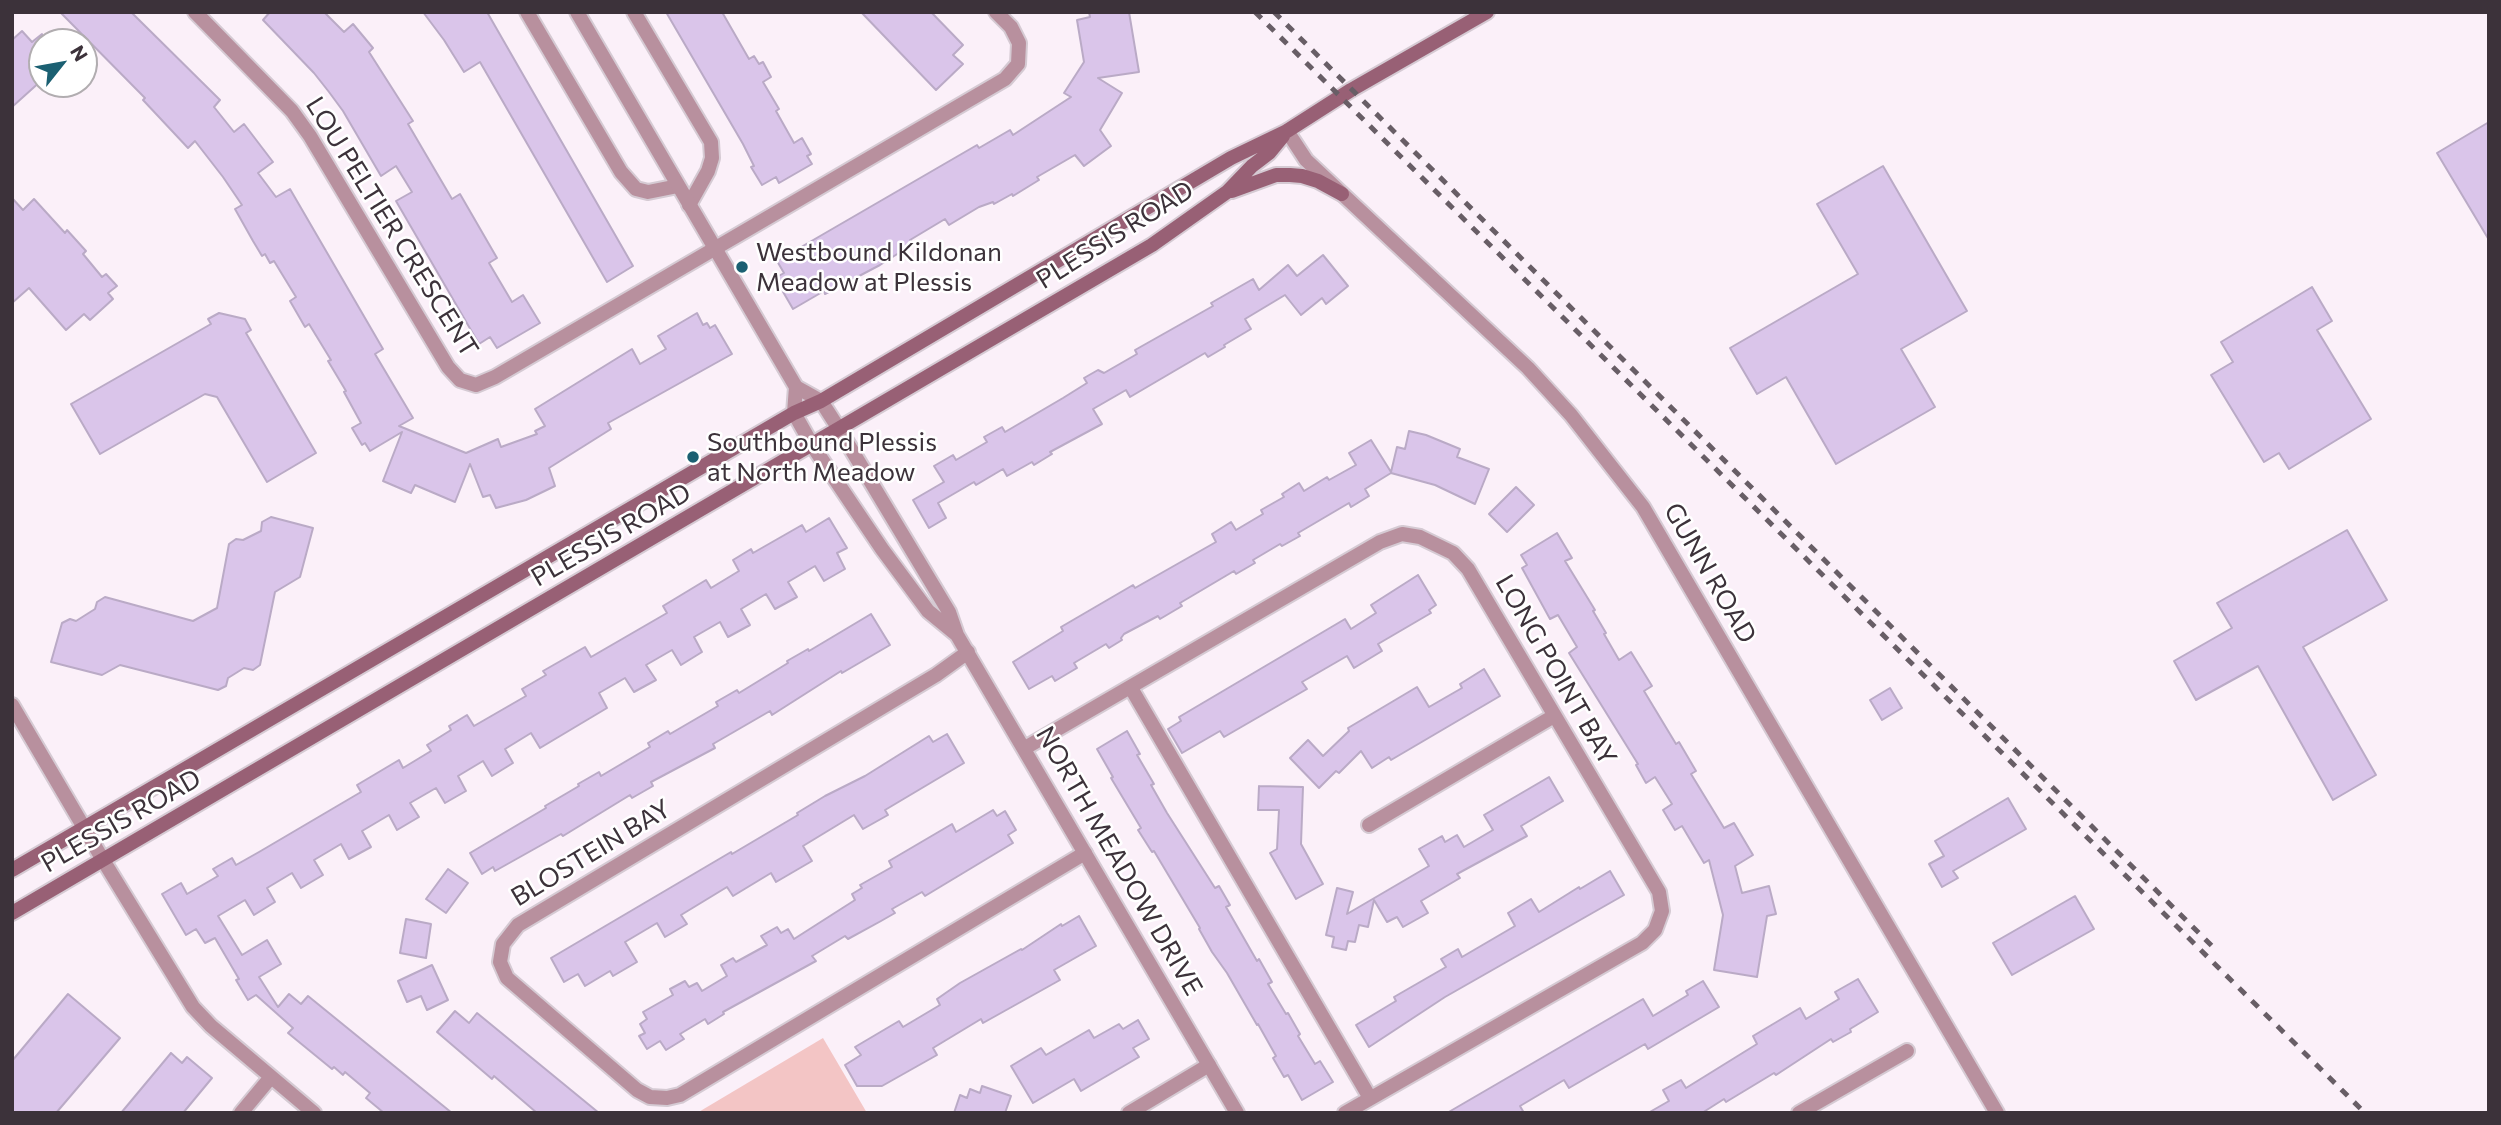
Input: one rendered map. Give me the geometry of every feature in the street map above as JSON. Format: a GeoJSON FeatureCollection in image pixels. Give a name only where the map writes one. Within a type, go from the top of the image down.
{"type":"FeatureCollection","features":[{"type":"Feature","properties":{"kind":"main road","name":"PLESSIS ROAD"},"geometry":{"type":"LineString","coordinates":[[12,870],[794,413],[821,401],[1231,158],[1287,131],[1351,90],[1487,12]]}},
{"type":"Feature","properties":{"kind":"main road","name":"PLESSIS ROAD"},"geometry":{"type":"LineString","coordinates":[[12,913],[1152,245],[1227,192],[1269,153],[1287,131]]}},
{"type":"Feature","properties":{"kind":"main road"},"geometry":{"type":"LineString","coordinates":[[1227,192],[1276,175],[1290,175],[1318,181],[1342,194]]}},
{"type":"Feature","properties":{"kind":"street","name":"LOU PELTIER CRESCENT"},"geometry":{"type":"LineString","coordinates":[[195,12],[285,104],[310,136],[448,367],[460,380],[476,385],[495,377],[1005,79],[1018,64],[1019,43],[1010,27],[996,12]]}},
{"type":"Feature","properties":{"kind":"street"},"geometry":{"type":"LineString","coordinates":[[527,12],[621,172],[636,189],[648,192],[678,186]]}},
{"type":"Feature","properties":{"kind":"street"},"geometry":{"type":"LineString","coordinates":[[577,12],[796,387],[821,401]]}},
{"type":"Feature","properties":{"kind":"street"},"geometry":{"type":"LineString","coordinates":[[634,12],[710,142],[712,158],[708,171],[690,205]]}},
{"type":"Feature","properties":{"kind":"street","name":"GUNN ROAD"},"geometry":{"type":"LineString","coordinates":[[1287,131],[1306,160],[1528,368],[1571,415],[1643,507],[1997,1113]]}},
{"type":"Feature","properties":{"kind":"street"},"geometry":{"type":"LineString","coordinates":[[794,413],[796,387]]}},
{"type":"Feature","properties":{"kind":"street","name":"NORTH MEADOW DRIVE"},"geometry":{"type":"LineString","coordinates":[[821,401],[949,612],[957,635],[1026,748],[1237,1113]]}},
{"type":"Feature","properties":{"kind":"street","name":"NORTH MEADOW DRIVE"},"geometry":{"type":"LineString","coordinates":[[794,413],[812,445],[882,549],[928,611],[957,635]]}},
{"type":"Feature","properties":{"kind":"street","name":"LONG POINT BAY"},"geometry":{"type":"LineString","coordinates":[[1026,748],[1380,542],[1402,534],[1420,537],[1453,553],[1468,569],[1659,892],[1662,911],[1655,930],[1642,943],[1345,1113]]}},
{"type":"Feature","properties":{"kind":"street","name":"BLOSTEIN BAY"},"geometry":{"type":"LineString","coordinates":[[968,652],[936,675],[518,925],[503,944],[500,962],[507,978],[637,1090],[650,1097],[667,1098],[680,1095],[1085,853]]}},
{"type":"Feature","properties":{"kind":"street"},"geometry":{"type":"LineString","coordinates":[[1131,688],[1370,1098]]}},
{"type":"Feature","properties":{"kind":"street"},"geometry":{"type":"LineString","coordinates":[[12,705],[193,1007],[211,1026],[314,1113]]}},
{"type":"Feature","properties":{"kind":"street"},"geometry":{"type":"LineString","coordinates":[[1369,825],[1554,716]]}},
{"type":"Feature","properties":{"kind":"street"},"geometry":{"type":"LineString","coordinates":[[1799,1113],[1907,1051]]}},
{"type":"Feature","properties":{"kind":"street"},"geometry":{"type":"LineString","coordinates":[[1129,1113],[1209,1065]]}},
{"type":"Feature","properties":{"kind":"street"},"geometry":{"type":"LineString","coordinates":[[241,1113],[271,1077]]}},
{"type":"Feature","properties":{"kind":"shaded area"},"geometry":{"type":"Polygon","coordinates":[[[823,1038],[867,1113],[697,1113],[823,1038]]]}},
{"type":"Feature","properties":{"kind":"building"},"geometry":{"type":"Polygon","coordinates":[[[60,12],[131,12],[220,100],[214,107],[234,132],[244,124],[273,162],[258,173],[276,197],[290,189],[383,349],[375,354],[413,418],[399,426],[466,453],[498,439],[501,447],[537,434],[535,431],[545,426],[535,409],[632,349],[640,364],[666,349],[658,336],[697,313],[703,325],[707,323],[710,328],[715,325],[732,354],[608,423],[611,429],[549,468],[555,486],[526,500],[496,508],[490,495],[483,497],[470,464],[455,502],[415,485],[411,493],[383,481],[402,432],[370,451],[365,443],[362,445],[352,428],[361,423],[328,361],[331,360],[309,324],[305,327],[290,301],[296,297],[274,261],[270,263],[265,254],[262,256],[253,241],[235,209],[242,205],[223,177],[195,141],[188,148],[143,100],[145,98],[98,50],[98,28],[76,28],[60,12]]]}},
{"type":"Feature","properties":{"kind":"building"},"geometry":{"type":"Polygon","coordinates":[[[270,12],[324,12],[344,32],[353,24],[373,48],[369,52],[413,121],[408,124],[452,199],[460,194],[497,258],[489,263],[512,302],[523,295],[540,323],[497,348],[490,337],[479,344],[396,201],[412,192],[396,166],[381,176],[329,92],[263,20],[270,12]]]}},
{"type":"Feature","properties":{"kind":"building"},"geometry":{"type":"Polygon","coordinates":[[[423,12],[487,12],[633,266],[607,282],[480,62],[464,72],[423,12]]]}},
{"type":"Feature","properties":{"kind":"building"},"geometry":{"type":"Polygon","coordinates":[[[666,12],[722,12],[749,59],[754,56],[759,64],[763,62],[771,77],[763,82],[779,109],[776,111],[794,143],[802,138],[811,154],[807,156],[812,164],[779,183],[776,177],[762,185],[751,167],[754,166],[743,144],[666,12]]]}},
{"type":"Feature","properties":{"kind":"building"},"geometry":{"type":"Polygon","coordinates":[[[861,12],[931,12],[963,45],[953,55],[963,64],[936,90],[861,12]]]}},
{"type":"Feature","properties":{"kind":"building"},"geometry":{"type":"Polygon","coordinates":[[[1089,12],[1129,12],[1139,72],[1098,78],[1122,93],[1100,130],[1111,146],[1084,166],[1075,155],[1037,177],[1039,180],[1013,196],[1012,194],[994,204],[993,202],[979,207],[949,225],[945,219],[910,240],[912,242],[900,249],[902,251],[880,265],[793,309],[775,278],[784,273],[777,261],[977,145],[979,148],[1010,130],[1013,135],[1071,97],[1064,93],[1084,62],[1077,20],[1090,17],[1089,12]]]}},
{"type":"Feature","properties":{"kind":"building"},"geometry":{"type":"Polygon","coordinates":[[[22,31],[28,38],[28,93],[12,107],[12,40],[22,31]]]}},
{"type":"Feature","properties":{"kind":"building"},"geometry":{"type":"Polygon","coordinates":[[[2489,122],[2489,240],[2437,153],[2489,122]]]}},
{"type":"Feature","properties":{"kind":"building"},"geometry":{"type":"Polygon","coordinates":[[[1883,166],[1967,311],[1901,349],[1935,407],[1836,464],[1786,377],[1757,394],[1730,348],[1858,274],[1817,204],[1883,166]]]}},
{"type":"Feature","properties":{"kind":"building"},"geometry":{"type":"Polygon","coordinates":[[[12,198],[23,210],[34,199],[65,233],[67,230],[86,251],[83,254],[102,277],[106,274],[117,286],[108,293],[113,299],[90,320],[84,314],[66,330],[29,288],[12,303],[12,198]]]}},
{"type":"Feature","properties":{"kind":"building"},"geometry":{"type":"Polygon","coordinates":[[[1323,255],[1348,286],[1326,304],[1322,298],[1301,315],[1285,295],[1245,319],[1251,329],[1224,345],[1225,347],[1208,357],[1205,353],[1130,397],[1126,390],[1093,409],[1102,424],[1050,452],[1052,454],[1034,465],[1032,462],[1007,476],[1003,469],[938,503],[946,518],[929,528],[913,500],[944,482],[934,466],[953,455],[956,460],[987,442],[984,437],[1002,427],[1005,432],[1063,398],[1087,383],[1084,378],[1098,370],[1104,373],[1137,354],[1135,350],[1213,306],[1211,303],[1253,279],[1259,290],[1288,265],[1297,276],[1323,255]]]}},
{"type":"Feature","properties":{"kind":"building"},"geometry":{"type":"Polygon","coordinates":[[[2312,287],[2332,321],[2317,330],[2371,419],[2289,469],[2279,453],[2264,462],[2211,375],[2233,362],[2221,342],[2312,287]]]}},
{"type":"Feature","properties":{"kind":"building"},"geometry":{"type":"Polygon","coordinates":[[[219,313],[245,319],[251,330],[246,333],[316,453],[267,482],[217,397],[205,394],[100,454],[71,404],[211,324],[208,319],[219,313]]]}},
{"type":"Feature","properties":{"kind":"building"},"geometry":{"type":"Polygon","coordinates":[[[1409,431],[1460,449],[1457,457],[1489,469],[1475,504],[1435,485],[1391,473],[1365,489],[1369,496],[1351,507],[1349,503],[1298,533],[1300,536],[1253,560],[1255,563],[1236,574],[1234,571],[1180,603],[1182,606],[1160,619],[1158,616],[1124,634],[1122,640],[1109,648],[1106,644],[1074,663],[1077,668],[1055,681],[1052,676],[1029,689],[1013,662],[1063,631],[1061,627],[1133,585],[1135,588],[1216,542],[1212,534],[1231,522],[1236,530],[1263,514],[1261,510],[1284,497],[1282,494],[1299,483],[1304,491],[1327,477],[1329,480],[1356,465],[1349,453],[1371,440],[1391,472],[1397,447],[1405,449],[1409,431]]]}},
{"type":"Feature","properties":{"kind":"building"},"geometry":{"type":"Polygon","coordinates":[[[1516,487],[1534,505],[1507,532],[1489,514],[1516,487]]]}},
{"type":"Feature","properties":{"kind":"building"},"geometry":{"type":"Polygon","coordinates":[[[271,517],[313,528],[300,577],[275,592],[260,665],[253,670],[244,668],[228,678],[226,686],[218,690],[120,665],[102,675],[51,662],[62,623],[70,619],[76,621],[95,609],[97,602],[105,597],[193,621],[217,608],[229,544],[261,531],[262,522],[271,517]]]}},
{"type":"Feature","properties":{"kind":"building"},"geometry":{"type":"Polygon","coordinates":[[[829,518],[847,548],[837,553],[845,569],[824,581],[815,566],[788,582],[797,597],[775,609],[766,594],[741,609],[750,625],[728,637],[720,622],[694,637],[702,652],[681,665],[672,650],[646,665],[656,680],[634,692],[625,678],[599,693],[607,708],[540,748],[531,733],[505,749],[513,763],[492,776],[483,761],[458,776],[466,791],[445,803],[436,788],[410,803],[419,817],[397,830],[389,815],[362,831],[371,847],[349,859],[341,844],[314,860],[323,875],[301,888],[292,873],[267,888],[275,902],[254,915],[245,900],[218,916],[242,955],[267,940],[281,964],[259,977],[278,1007],[289,994],[301,1004],[308,996],[452,1113],[384,1113],[366,1098],[370,1093],[345,1072],[343,1075],[334,1067],[332,1069],[288,1033],[293,1028],[256,995],[248,1000],[215,938],[205,943],[196,929],[186,935],[162,894],[181,883],[187,894],[218,876],[213,869],[232,858],[236,865],[361,792],[357,785],[399,760],[403,768],[431,751],[427,745],[451,730],[449,726],[467,715],[474,726],[526,696],[522,689],[546,675],[543,671],[585,647],[591,657],[667,613],[663,606],[706,580],[711,588],[739,571],[733,560],[751,549],[753,553],[802,525],[806,532],[829,518]]]}},
{"type":"Feature","properties":{"kind":"building"},"geometry":{"type":"Polygon","coordinates":[[[2347,530],[2387,600],[2303,647],[2376,775],[2333,800],[2258,666],[2196,700],[2174,661],[2232,628],[2217,603],[2347,530]]]}},
{"type":"Feature","properties":{"kind":"building"},"geometry":{"type":"Polygon","coordinates":[[[1557,533],[1572,558],[1565,561],[1595,610],[1593,611],[1606,633],[1604,634],[1619,660],[1631,652],[1652,686],[1644,691],[1696,771],[1691,774],[1724,828],[1734,823],[1753,855],[1735,866],[1742,893],[1769,886],[1776,914],[1767,916],[1757,977],[1714,970],[1723,915],[1709,860],[1704,863],[1682,826],[1675,830],[1663,810],[1672,804],[1655,777],[1646,783],[1636,765],[1638,764],[1569,653],[1577,647],[1558,615],[1550,619],[1522,568],[1527,565],[1521,555],[1557,533]]]}},
{"type":"Feature","properties":{"kind":"building"},"geometry":{"type":"Polygon","coordinates":[[[1418,575],[1436,605],[1429,610],[1431,613],[1378,644],[1382,651],[1354,668],[1347,656],[1302,682],[1307,689],[1224,737],[1220,731],[1182,753],[1168,729],[1181,721],[1179,717],[1345,619],[1351,629],[1376,613],[1371,605],[1418,575]]]}},
{"type":"Feature","properties":{"kind":"building"},"geometry":{"type":"Polygon","coordinates":[[[871,614],[890,645],[842,673],[841,671],[772,715],[770,711],[713,744],[715,748],[651,782],[653,786],[632,798],[630,795],[563,836],[561,834],[495,871],[493,867],[482,874],[470,853],[546,808],[545,806],[579,786],[578,784],[599,772],[601,776],[650,747],[648,743],[668,731],[670,734],[718,706],[716,702],[737,690],[739,693],[788,663],[787,661],[871,614]]]}},
{"type":"Feature","properties":{"kind":"building"},"geometry":{"type":"Polygon","coordinates":[[[1484,669],[1500,696],[1391,760],[1389,757],[1372,768],[1361,751],[1319,788],[1290,758],[1308,740],[1323,756],[1349,731],[1348,728],[1417,687],[1429,707],[1462,688],[1460,684],[1484,669]]]}},
{"type":"Feature","properties":{"kind":"building"},"geometry":{"type":"Polygon","coordinates":[[[1890,688],[1902,708],[1882,720],[1870,700],[1890,688]]]}},
{"type":"Feature","properties":{"kind":"building"},"geometry":{"type":"Polygon","coordinates":[[[1127,731],[1154,784],[1151,785],[1167,813],[1215,888],[1219,886],[1230,905],[1226,907],[1272,982],[1268,984],[1286,1014],[1288,1013],[1300,1034],[1298,1036],[1315,1064],[1320,1061],[1333,1082],[1302,1100],[1288,1075],[1284,1077],[1258,1024],[1212,952],[1154,851],[1152,852],[1138,830],[1141,828],[1097,749],[1127,731]]]}},
{"type":"Feature","properties":{"kind":"building"},"geometry":{"type":"Polygon","coordinates":[[[947,734],[964,763],[885,810],[888,815],[863,829],[854,815],[803,846],[812,861],[776,882],[771,873],[733,896],[727,887],[681,915],[687,924],[665,937],[657,923],[625,942],[637,962],[613,976],[610,971],[585,986],[578,974],[564,982],[551,958],[929,736],[933,742],[947,734]]]}},
{"type":"Feature","properties":{"kind":"building"},"geometry":{"type":"Polygon","coordinates":[[[1549,777],[1563,801],[1521,826],[1527,836],[1457,874],[1460,878],[1421,901],[1428,913],[1403,927],[1397,917],[1387,922],[1374,900],[1368,927],[1359,925],[1355,942],[1348,941],[1346,950],[1332,947],[1334,937],[1326,935],[1337,888],[1353,892],[1347,914],[1429,866],[1419,849],[1442,836],[1445,842],[1457,835],[1464,847],[1493,830],[1484,815],[1549,777]]]}},
{"type":"Feature","properties":{"kind":"building"},"geometry":{"type":"Polygon","coordinates":[[[1259,786],[1303,787],[1301,844],[1323,884],[1296,899],[1270,853],[1277,849],[1279,810],[1258,810],[1259,786]]]}},
{"type":"Feature","properties":{"kind":"building"},"geometry":{"type":"Polygon","coordinates":[[[2008,798],[2026,829],[1953,871],[1958,878],[1942,887],[1929,864],[1944,856],[1935,841],[2008,798]]]}},
{"type":"Feature","properties":{"kind":"building"},"geometry":{"type":"Polygon","coordinates":[[[993,810],[997,816],[1005,811],[1016,830],[1008,835],[1013,843],[925,896],[922,892],[892,909],[895,913],[881,921],[848,939],[845,936],[812,956],[816,961],[723,1012],[724,1014],[708,1024],[705,1019],[680,1034],[684,1039],[666,1050],[660,1041],[647,1049],[639,1036],[645,1033],[640,1024],[647,1019],[643,1012],[673,995],[670,989],[685,981],[689,987],[697,983],[702,991],[727,976],[721,965],[733,958],[736,962],[767,945],[761,936],[777,927],[781,933],[788,929],[794,939],[855,900],[852,894],[862,888],[860,885],[892,867],[889,861],[952,824],[956,832],[993,810]]]}},
{"type":"Feature","properties":{"kind":"building"},"geometry":{"type":"Polygon","coordinates":[[[448,869],[468,883],[446,913],[426,899],[448,869]]]}},
{"type":"Feature","properties":{"kind":"building"},"geometry":{"type":"Polygon","coordinates":[[[1610,871],[1624,895],[1445,997],[1369,1047],[1356,1025],[1396,1001],[1394,997],[1446,967],[1441,959],[1458,949],[1462,957],[1515,926],[1508,913],[1531,899],[1539,912],[1610,871]]]}},
{"type":"Feature","properties":{"kind":"building"},"geometry":{"type":"Polygon","coordinates":[[[2075,896],[2094,929],[2012,975],[1993,943],[2075,896]]]}},
{"type":"Feature","properties":{"kind":"building"},"geometry":{"type":"Polygon","coordinates":[[[1079,916],[1096,946],[1054,970],[1060,980],[983,1023],[981,1019],[933,1048],[937,1055],[882,1086],[857,1086],[845,1065],[861,1055],[855,1047],[899,1021],[903,1027],[940,1005],[937,999],[960,983],[1079,916]]]}},
{"type":"Feature","properties":{"kind":"building"},"geometry":{"type":"Polygon","coordinates":[[[406,919],[431,924],[426,958],[400,953],[406,919]]]}},
{"type":"Feature","properties":{"kind":"building"},"geometry":{"type":"Polygon","coordinates":[[[432,965],[448,1000],[427,1010],[421,996],[407,1002],[398,981],[432,965]]]}},
{"type":"Feature","properties":{"kind":"building"},"geometry":{"type":"Polygon","coordinates":[[[1858,979],[1878,1012],[1850,1029],[1851,1032],[1833,1042],[1831,1039],[1776,1075],[1774,1073],[1702,1113],[1648,1113],[1669,1101],[1663,1090],[1681,1080],[1686,1088],[1757,1044],[1753,1036],[1800,1008],[1806,1019],[1839,999],[1835,992],[1858,979]]]}},
{"type":"Feature","properties":{"kind":"building"},"geometry":{"type":"Polygon","coordinates":[[[1703,981],[1719,1007],[1648,1049],[1645,1044],[1569,1088],[1564,1080],[1520,1106],[1524,1113],[1447,1113],[1643,999],[1653,1016],[1688,995],[1686,991],[1703,981]]]}},
{"type":"Feature","properties":{"kind":"building"},"geometry":{"type":"Polygon","coordinates":[[[68,994],[120,1038],[56,1113],[12,1113],[12,1061],[68,994]]]}},
{"type":"Feature","properties":{"kind":"building"},"geometry":{"type":"Polygon","coordinates":[[[455,1011],[469,1023],[477,1013],[599,1113],[537,1113],[437,1032],[455,1011]]]}},
{"type":"Feature","properties":{"kind":"building"},"geometry":{"type":"Polygon","coordinates":[[[1138,1020],[1149,1039],[1133,1048],[1139,1057],[1081,1091],[1074,1079],[1033,1103],[1011,1066],[1041,1048],[1046,1055],[1089,1030],[1094,1038],[1119,1024],[1123,1029],[1138,1020]]]}},
{"type":"Feature","properties":{"kind":"building"},"geometry":{"type":"Polygon","coordinates":[[[171,1053],[182,1063],[187,1057],[212,1078],[183,1113],[121,1113],[171,1053]]]}},
{"type":"Feature","properties":{"kind":"building"},"geometry":{"type":"Polygon","coordinates":[[[982,1086],[1011,1096],[1005,1113],[954,1113],[960,1095],[967,1098],[970,1089],[980,1093],[982,1086]]]}},
{"type":"Feature","properties":{"kind":"railway"},"geometry":{"type":"LineString","coordinates":[[1255,12],[2365,1113]]}},
{"type":"Feature","properties":{"kind":"railway"},"geometry":{"type":"LineString","coordinates":[[1274,12],[2213,947]]}},
{"type":"Feature","properties":{"kind":"place","name":"Westbound Kildonan Meadow at Plessis"},"geometry":{"type":"Point","coordinates":[742,267]}},
{"type":"Feature","properties":{"kind":"place","name":"Southbound Plessis at North Meadow"},"geometry":{"type":"Point","coordinates":[693,457]}}]}
